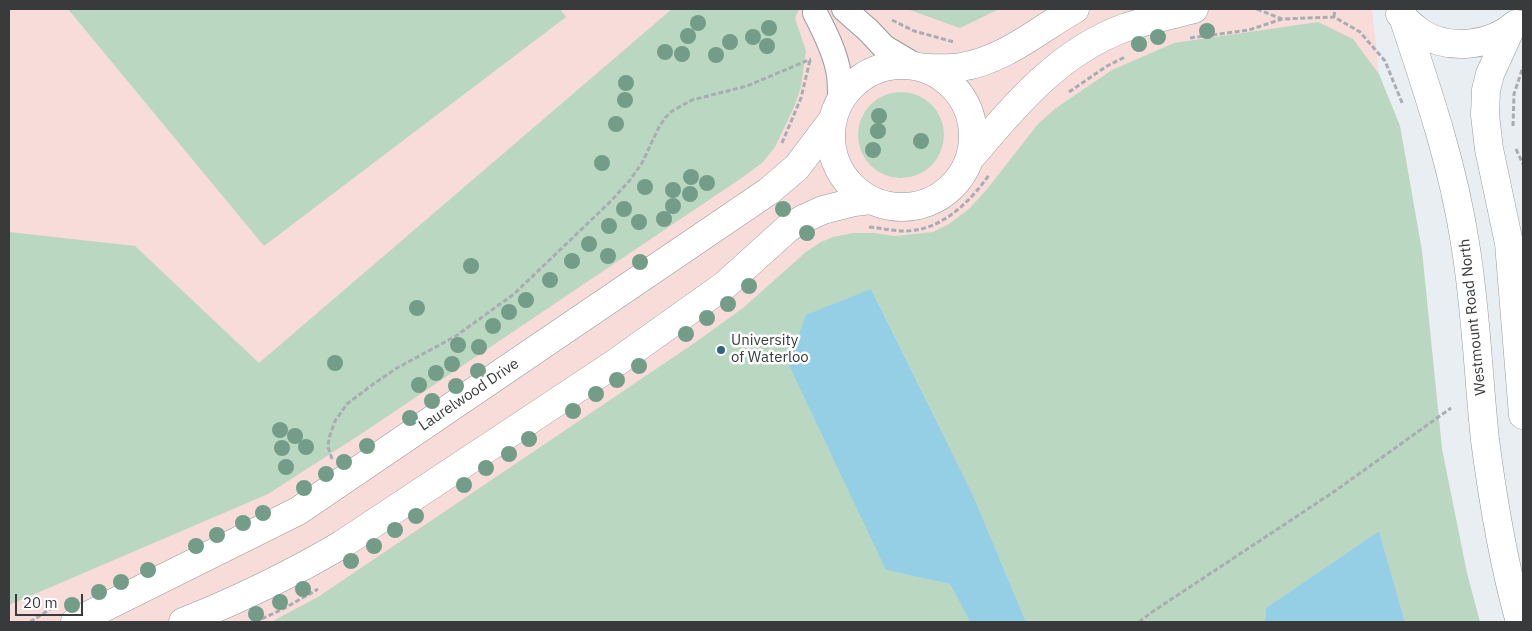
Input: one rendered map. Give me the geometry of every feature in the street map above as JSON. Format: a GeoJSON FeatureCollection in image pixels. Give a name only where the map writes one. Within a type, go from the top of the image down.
{"type":"FeatureCollection","features":[{"type":"Feature","properties":{"kind":"street"},"geometry":{"type":"LineString","coordinates":[[844,9],[884,47],[946,79],[962,96],[971,117],[983,162]]}},
{"type":"Feature","properties":{"kind":"street"},"geometry":{"type":"LineString","coordinates":[[836,111],[856,80],[878,68],[919,66],[960,68],[978,64],[999,56],[1075,9]]}},
{"type":"Feature","properties":{"kind":"street"},"geometry":{"type":"LineString","coordinates":[[815,13],[826,32],[839,74],[831,146],[838,168],[852,187],[871,200],[893,207],[917,206],[938,197],[956,182],[966,168],[983,162],[1010,111],[1062,62],[1082,48],[1123,28],[1194,9]]}},
{"type":"Feature","properties":{"kind":"street"},"geometry":{"type":"LineString","coordinates":[[1397,12],[1421,33],[1443,42],[1467,44],[1490,40],[1517,23]]}},
{"type":"Feature","properties":{"kind":"street","name":"Westmount Road North"},"geometry":{"type":"LineString","coordinates":[[1397,12],[1445,147],[1465,242],[1473,295],[1485,438],[1491,484],[1498,528],[1520,622]]}},
{"type":"Feature","properties":{"kind":"street"},"geometry":{"type":"LineString","coordinates":[[1517,23],[1490,74],[1486,90],[1485,115],[1489,149],[1509,243],[1523,415]]}},
{"type":"Feature","properties":{"kind":"street","name":"Laurelwood Drive"},"geometry":{"type":"LineString","coordinates":[[69,612],[298,511],[769,191],[797,167],[836,111]]}},
{"type":"Feature","properties":{"kind":"street"},"geometry":{"type":"LineString","coordinates":[[183,622],[248,595],[299,570],[341,545],[614,364],[726,285],[788,228],[802,219],[823,210],[854,202],[871,200]]}},
{"type":"Feature","properties":{"kind":"path"},"geometry":{"type":"LineString","coordinates":[[1258,9],[1282,19]]}},
{"type":"Feature","properties":{"kind":"path"},"geometry":{"type":"LineString","coordinates":[[1334,17],[1335,9]]}},
{"type":"Feature","properties":{"kind":"path"},"geometry":{"type":"LineString","coordinates":[[1188,38],[1249,30],[1282,19],[1334,17],[1360,32],[1385,62],[1403,105]]}},
{"type":"Feature","properties":{"kind":"path"},"geometry":{"type":"LineString","coordinates":[[888,18],[914,31],[963,43]]}},
{"type":"Feature","properties":{"kind":"path"},"geometry":{"type":"LineString","coordinates":[[1069,92],[1107,66],[1130,55]]}},
{"type":"Feature","properties":{"kind":"path"},"geometry":{"type":"LineString","coordinates":[[325,464],[332,459],[328,447],[335,420],[347,404],[397,368],[456,336],[514,294],[624,187],[642,163],[659,127],[672,111],[692,100],[747,86],[810,60],[801,98],[778,152]]}},
{"type":"Feature","properties":{"kind":"path"},"geometry":{"type":"LineString","coordinates":[[1513,131],[1514,94],[1523,67]]}},
{"type":"Feature","properties":{"kind":"path"},"geometry":{"type":"LineString","coordinates":[[1516,148],[1523,164]]}},
{"type":"Feature","properties":{"kind":"path"},"geometry":{"type":"LineString","coordinates":[[866,227],[904,231],[924,229],[944,221],[975,194],[983,162]]}},
{"type":"Feature","properties":{"kind":"path"},"geometry":{"type":"LineString","coordinates":[[1139,622],[1335,491],[1451,408]]}},
{"type":"Feature","properties":{"kind":"path"},"geometry":{"type":"LineString","coordinates":[[255,622],[321,588]]}},
{"type":"Feature","properties":{"kind":"path"},"geometry":{"type":"LineString","coordinates":[[30,622],[69,612]]}},
{"type":"Feature","properties":{"kind":"shaded area","name":"University of Waterloo"},"geometry":{"type":"Polygon","coordinates":[[[9,9],[1372,9],[1379,74],[1400,126],[1422,251],[1442,449],[1467,573],[1480,622],[9,622],[9,9]]]}},
{"type":"Feature","properties":{"kind":"green space"},"geometry":{"type":"Polygon","coordinates":[[[68,9],[560,9],[566,17],[264,246],[68,9]]]}},
{"type":"Feature","properties":{"kind":"green space"},"geometry":{"type":"Polygon","coordinates":[[[672,9],[799,9],[795,18],[806,51],[801,87],[794,107],[775,147],[763,162],[364,432],[268,494],[9,605],[9,232],[135,246],[259,363],[672,9]]]}},
{"type":"Feature","properties":{"kind":"green space"},"geometry":{"type":"Polygon","coordinates":[[[907,9],[999,9],[960,28],[907,9]]]}},
{"type":"Feature","properties":{"kind":"green space"},"geometry":{"type":"Polygon","coordinates":[[[1318,22],[1353,39],[1379,74],[1400,126],[1422,251],[1442,449],[1467,573],[1480,622],[1405,622],[1379,531],[1266,608],[1265,622],[1026,622],[973,495],[871,289],[886,570],[950,584],[970,622],[271,622],[318,597],[693,344],[743,308],[806,252],[821,242],[833,237],[853,233],[895,236],[933,232],[949,224],[970,208],[988,188],[1038,124],[1056,108],[1112,70],[1174,43],[1318,22]]]}},
{"type":"Feature","properties":{"kind":"green space"},"geometry":{"type":"Polygon","coordinates":[[[901,92],[917,95],[925,99],[937,111],[941,119],[944,135],[941,151],[937,159],[925,171],[917,175],[901,178],[885,175],[877,171],[865,159],[861,151],[858,135],[861,119],[865,111],[877,99],[885,95],[901,92]]]}},
{"type":"Feature","properties":{"kind":"water"},"geometry":{"type":"Polygon","coordinates":[[[871,289],[973,495],[1026,622],[970,622],[950,584],[886,570],[788,363],[806,315],[871,289]]]}},
{"type":"Feature","properties":{"kind":"water"},"geometry":{"type":"Polygon","coordinates":[[[1379,531],[1405,622],[1265,622],[1266,608],[1379,531]]]}},
{"type":"Feature","properties":{"kind":"place","name":"University of Waterloo"},"geometry":{"type":"Point","coordinates":[721,350]}}]}
